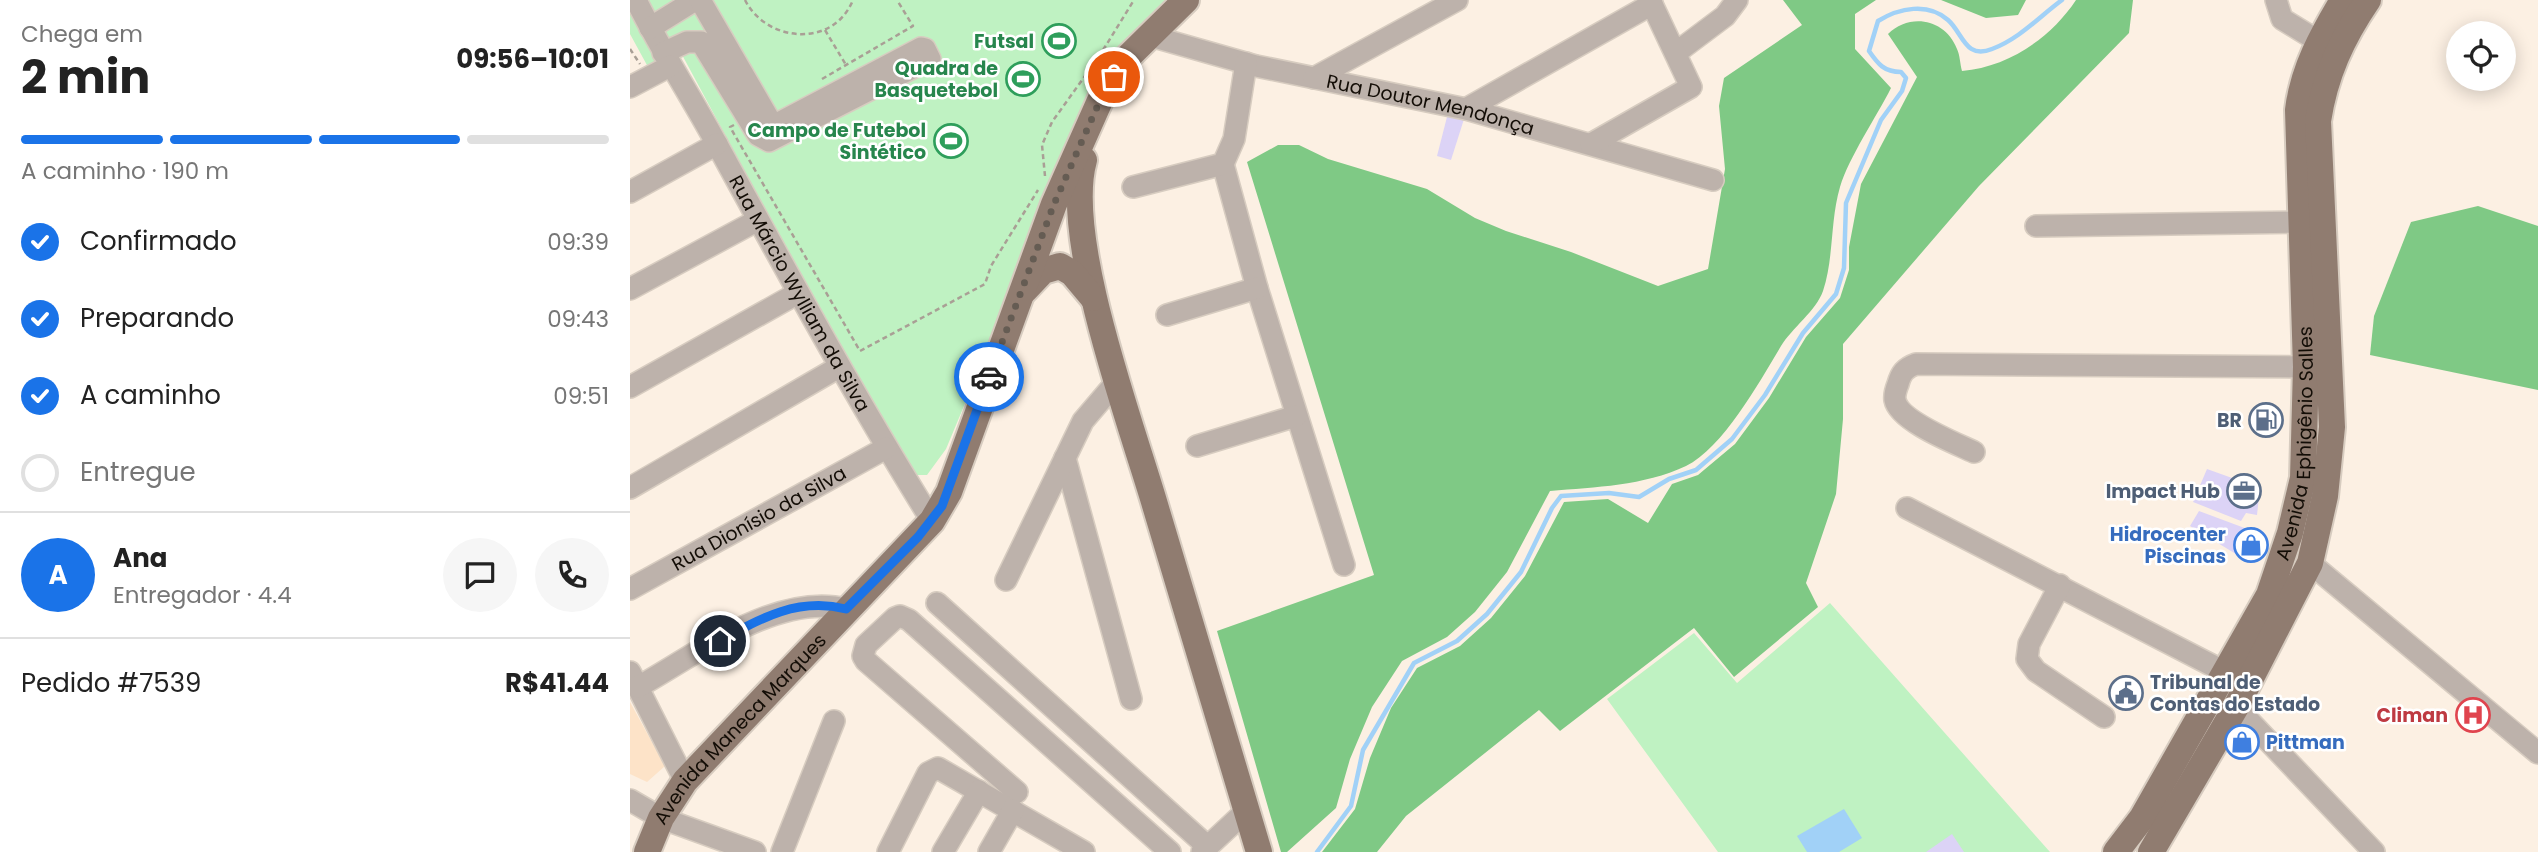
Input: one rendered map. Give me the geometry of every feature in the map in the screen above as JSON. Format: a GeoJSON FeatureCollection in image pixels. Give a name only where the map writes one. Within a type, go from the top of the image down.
{"type":"FeatureCollection","features":[{"type":"Feature","properties":{"kind":"main road","name":"Avenida Ephigênio Salles"},"geometry":{"type":"LineString","coordinates":[[2116,852],[2141,818],[2269,595],[2290,533],[2303,478],[2306,368],[2298,110],[2302,84],[2318,41],[2343,0]]}},
{"type":"Feature","properties":{"kind":"main road","name":"Avenida Ephigênio Salles"},"geometry":{"type":"LineString","coordinates":[[2151,852],[2236,707],[2311,563],[2325,496],[2332,427],[2318,121],[2322,96],[2343,37],[2368,0]]}},
{"type":"Feature","properties":{"kind":"main road","name":"Avenida Maneca Marques"},"geometry":{"type":"LineString","coordinates":[[647,852],[661,818],[685,781],[932,521],[949,492],[1054,204],[1102,96],[1126,59],[1194,2]]}},
{"type":"Feature","properties":{"kind":"main road","name":"Avenida Maneca Marques"},"geometry":{"type":"LineString","coordinates":[[1154,37],[1110,101],[1081,172],[1079,207],[1082,232],[1118,380],[1258,852]]}},
{"type":"Feature","properties":{"kind":"main road"},"geometry":{"type":"LineString","coordinates":[[1019,296],[1043,271],[1060,266],[1072,273],[1097,302]]}},
{"type":"Feature","properties":{"kind":"street"},"geometry":{"type":"LineString","coordinates":[[1314,78],[1457,0]]}},
{"type":"Feature","properties":{"kind":"street"},"geometry":{"type":"LineString","coordinates":[[1677,52],[1725,16],[1737,0]]}},
{"type":"Feature","properties":{"kind":"street"},"geometry":{"type":"LineString","coordinates":[[2276,0],[2282,19],[2318,41]]}},
{"type":"Feature","properties":{"kind":"street","name":"Rua Márcio Wylliam da Silva"},"geometry":{"type":"LineString","coordinates":[[640,1],[660,48],[717,144],[839,367],[932,521]]}},
{"type":"Feature","properties":{"kind":"street"},"geometry":{"type":"LineString","coordinates":[[1466,109],[1651,2],[1677,52],[1690,88],[1591,144]]}},
{"type":"Feature","properties":{"kind":"street"},"geometry":{"type":"LineString","coordinates":[[630,87],[660,48],[701,6],[773,126],[921,48],[925,48],[930,58],[769,141],[760,138],[701,42],[660,48]]}},
{"type":"Feature","properties":{"kind":"street","name":"Rua Doutor Mendonça"},"geometry":{"type":"LineString","coordinates":[[1154,37],[1246,63],[1466,109],[1713,180]]}},
{"type":"Feature","properties":{"kind":"street"},"geometry":{"type":"LineString","coordinates":[[1246,63],[1234,139],[1223,164],[1257,288],[1344,565]]}},
{"type":"Feature","properties":{"kind":"street"},"geometry":{"type":"LineString","coordinates":[[630,192],[717,144]]}},
{"type":"Feature","properties":{"kind":"street"},"geometry":{"type":"LineString","coordinates":[[1133,187],[1223,164]]}},
{"type":"Feature","properties":{"kind":"street"},"geometry":{"type":"LineString","coordinates":[[630,289],[758,220]]}},
{"type":"Feature","properties":{"kind":"street"},"geometry":{"type":"LineString","coordinates":[[2036,226],[2300,222]]}},
{"type":"Feature","properties":{"kind":"street"},"geometry":{"type":"LineString","coordinates":[[1167,315],[1257,288]]}},
{"type":"Feature","properties":{"kind":"street"},"geometry":{"type":"LineString","coordinates":[[630,387],[798,293]]}},
{"type":"Feature","properties":{"kind":"street"},"geometry":{"type":"LineString","coordinates":[[1973,452],[1918,424],[1896,405],[1894,397],[1900,376],[1907,367],[1916,364],[2004,363],[2306,368]]}},
{"type":"Feature","properties":{"kind":"street"},"geometry":{"type":"LineString","coordinates":[[630,488],[839,367]]}},
{"type":"Feature","properties":{"kind":"street"},"geometry":{"type":"LineString","coordinates":[[1006,580],[1083,421],[1118,380]]}},
{"type":"Feature","properties":{"kind":"street"},"geometry":{"type":"LineString","coordinates":[[1197,446],[1296,416]]}},
{"type":"Feature","properties":{"kind":"street","name":"Rua Dionísio da Silva"},"geometry":{"type":"LineString","coordinates":[[630,589],[887,448]]}},
{"type":"Feature","properties":{"kind":"street"},"geometry":{"type":"LineString","coordinates":[[1065,458],[1131,699]]}},
{"type":"Feature","properties":{"kind":"street"},"geometry":{"type":"LineString","coordinates":[[1907,508],[2225,672]]}},
{"type":"Feature","properties":{"kind":"street"},"geometry":{"type":"LineString","coordinates":[[2311,563],[2538,753]]}},
{"type":"Feature","properties":{"kind":"street"},"geometry":{"type":"LineString","coordinates":[[2060,585],[2029,644],[2027,659],[2036,671],[2104,717]]}},
{"type":"Feature","properties":{"kind":"street"},"geometry":{"type":"LineString","coordinates":[[937,603],[1204,849],[1246,811]]}},
{"type":"Feature","properties":{"kind":"street"},"geometry":{"type":"LineString","coordinates":[[685,781],[634,679],[761,618],[810,604],[846,609]]}},
{"type":"Feature","properties":{"kind":"street"},"geometry":{"type":"LineString","coordinates":[[1084,852],[1015,801],[866,661],[863,656],[866,645],[895,618],[900,616],[909,620],[1170,852]]}},
{"type":"Feature","properties":{"kind":"street"},"geometry":{"type":"LineString","coordinates":[[2236,707],[2374,852]]}},
{"type":"Feature","properties":{"kind":"street"},"geometry":{"type":"LineString","coordinates":[[782,852],[834,721]]}},
{"type":"Feature","properties":{"kind":"street"},"geometry":{"type":"LineString","coordinates":[[888,852],[932,769],[938,768],[979,791],[1015,801]]}},
{"type":"Feature","properties":{"kind":"street"},"geometry":{"type":"LineString","coordinates":[[943,852],[979,791]]}},
{"type":"Feature","properties":{"kind":"street"},"geometry":{"type":"LineString","coordinates":[[630,800],[661,818],[755,852]]}},
{"type":"Feature","properties":{"kind":"street"},"geometry":{"type":"LineString","coordinates":[[989,852],[1015,801]]}},
{"type":"Feature","properties":{"kind":"path"},"geometry":{"type":"LineString","coordinates":[[745,0],[757,18],[771,29],[789,35],[807,35],[825,30],[839,19],[852,0]]}},
{"type":"Feature","properties":{"kind":"path"},"geometry":{"type":"LineString","coordinates":[[812,84],[913,26],[897,0]]}},
{"type":"Feature","properties":{"kind":"path"},"geometry":{"type":"LineString","coordinates":[[1046,181],[1042,145],[1052,122],[1100,55],[1134,0]]}},
{"type":"Feature","properties":{"kind":"path"},"geometry":{"type":"LineString","coordinates":[[825,30],[846,65]]}},
{"type":"Feature","properties":{"kind":"path"},"geometry":{"type":"LineString","coordinates":[[748,118],[730,127],[860,351],[985,284],[991,267],[1034,193],[1043,187]]}},
{"type":"Feature","properties":{"kind":"shaded area"},"geometry":{"type":"Polygon","coordinates":[[[630,702],[665,766],[647,782],[630,774],[630,702]]]}},
{"type":"Feature","properties":{"kind":"green space"},"geometry":{"type":"Polygon","coordinates":[[[630,0],[1172,0],[1035,236],[946,449],[927,475],[908,475],[680,51],[648,67],[630,34],[630,0]]]}},
{"type":"Feature","properties":{"kind":"green space"},"geometry":{"type":"Polygon","coordinates":[[[1783,0],[1876,0],[1855,14],[1855,49],[1891,88],[1844,175],[1835,213],[1829,266],[1820,298],[1786,339],[1740,412],[1714,445],[1700,457],[1670,473],[1636,482],[1550,491],[1507,572],[1475,612],[1447,637],[1402,661],[1372,707],[1350,759],[1336,808],[1287,852],[1281,852],[1217,631],[1374,575],[1247,162],[1278,145],[1299,145],[1328,159],[1427,189],[1475,218],[1658,286],[1708,269],[1725,169],[1719,106],[1724,78],[1802,25],[1783,0]]]}},
{"type":"Feature","properties":{"kind":"green space"},"geometry":{"type":"Polygon","coordinates":[[[1941,0],[2026,0],[2018,15],[1986,18],[1941,0]]]}},
{"type":"Feature","properties":{"kind":"green space"},"geometry":{"type":"Polygon","coordinates":[[[2076,0],[2133,0],[2129,33],[1979,186],[1843,344],[1843,419],[1836,494],[1806,583],[1818,607],[1734,677],[1694,628],[1560,731],[1539,710],[1406,816],[1377,852],[1322,852],[1355,809],[1370,758],[1391,708],[1417,668],[1460,646],[1491,618],[1525,576],[1564,502],[1608,499],[1648,523],[1672,484],[1698,475],[1735,444],[1769,398],[1806,337],[1840,298],[1849,270],[1849,247],[1861,184],[1917,77],[1888,34],[1897,27],[1916,21],[1935,25],[1951,39],[1958,51],[1962,71],[1979,68],[1996,64],[2027,48],[2054,27],[2076,0]]]}},
{"type":"Feature","properties":{"kind":"green space"},"geometry":{"type":"Polygon","coordinates":[[[2478,206],[2538,226],[2538,390],[2370,355],[2374,316],[2411,222],[2478,206]]]}},
{"type":"Feature","properties":{"kind":"green space"},"geometry":{"type":"Polygon","coordinates":[[[1830,603],[2050,852],[1718,852],[1607,699],[1694,633],[1737,683],[1830,603]]]}},
{"type":"Feature","properties":{"kind":"water"},"geometry":{"type":"Polygon","coordinates":[[[1844,809],[1862,838],[1839,852],[1807,852],[1797,836],[1844,809]]]}},
{"type":"Feature","properties":{"kind":"building"},"geometry":{"type":"Polygon","coordinates":[[[1448,113],[1465,116],[1451,160],[1437,156],[1448,113]]]}},
{"type":"Feature","properties":{"kind":"building"},"geometry":{"type":"Polygon","coordinates":[[[2207,469],[2260,488],[2257,515],[2246,513],[2241,521],[2193,502],[2207,469]]]}},
{"type":"Feature","properties":{"kind":"building"},"geometry":{"type":"Polygon","coordinates":[[[2199,511],[2258,533],[2249,562],[2190,526],[2199,511]]]}},
{"type":"Feature","properties":{"kind":"building"},"geometry":{"type":"Polygon","coordinates":[[[1952,834],[1964,852],[1926,852],[1952,834]]]}},
{"type":"Feature","properties":{"kind":"waterway"},"geometry":{"type":"LineString","coordinates":[[1317,852],[1351,806],[1363,750],[1414,663],[1457,641],[1487,614],[1521,572],[1552,508],[1561,496],[1609,493],[1639,497],[1669,479],[1696,470],[1732,439],[1765,395],[1803,333],[1836,294],[1844,268],[1846,203],[1881,120],[1902,91],[1906,78],[1901,72],[1890,71],[1882,66],[1869,51],[1878,21],[1904,10],[1932,11],[1948,20],[1970,48],[1983,51],[2011,40],[2062,0]]}},
{"type":"Feature","properties":{"kind":"way so far"},"geometry":{"type":"LineString","coordinates":[[989,377],[1054,204],[1102,96],[1114,77]]}},
{"type":"Feature","properties":{"kind":"place","name":"Futsal"},"geometry":{"type":"Point","coordinates":[1059,41]}},
{"type":"Feature","properties":{"kind":"place","name":"Quadra de Basquetebol"},"geometry":{"type":"Point","coordinates":[1023,79]}},
{"type":"Feature","properties":{"kind":"place","name":"Campo de Futebol Sintético"},"geometry":{"type":"Point","coordinates":[951,141]}},
{"type":"Feature","properties":{"kind":"place","name":"BR"},"geometry":{"type":"Point","coordinates":[2266,420]}},
{"type":"Feature","properties":{"kind":"place","name":"Impact Hub"},"geometry":{"type":"Point","coordinates":[2244,491]}},
{"type":"Feature","properties":{"kind":"place","name":"Hidrocenter Piscinas"},"geometry":{"type":"Point","coordinates":[2251,545]}},
{"type":"Feature","properties":{"kind":"place","name":"Tribunal de Contas do Estado"},"geometry":{"type":"Point","coordinates":[2126,693]}},
{"type":"Feature","properties":{"kind":"place","name":"Climan"},"geometry":{"type":"Point","coordinates":[2473,715]}},
{"type":"Feature","properties":{"kind":"place","name":"Pittman"},"geometry":{"type":"Point","coordinates":[2242,742]}},
{"type":"Feature","properties":{"kind":"route"},"geometry":{"type":"LineString","coordinates":[[720,641],[761,618],[792,607],[827,604],[846,609],[918,537],[942,506],[989,377]]}}]}
